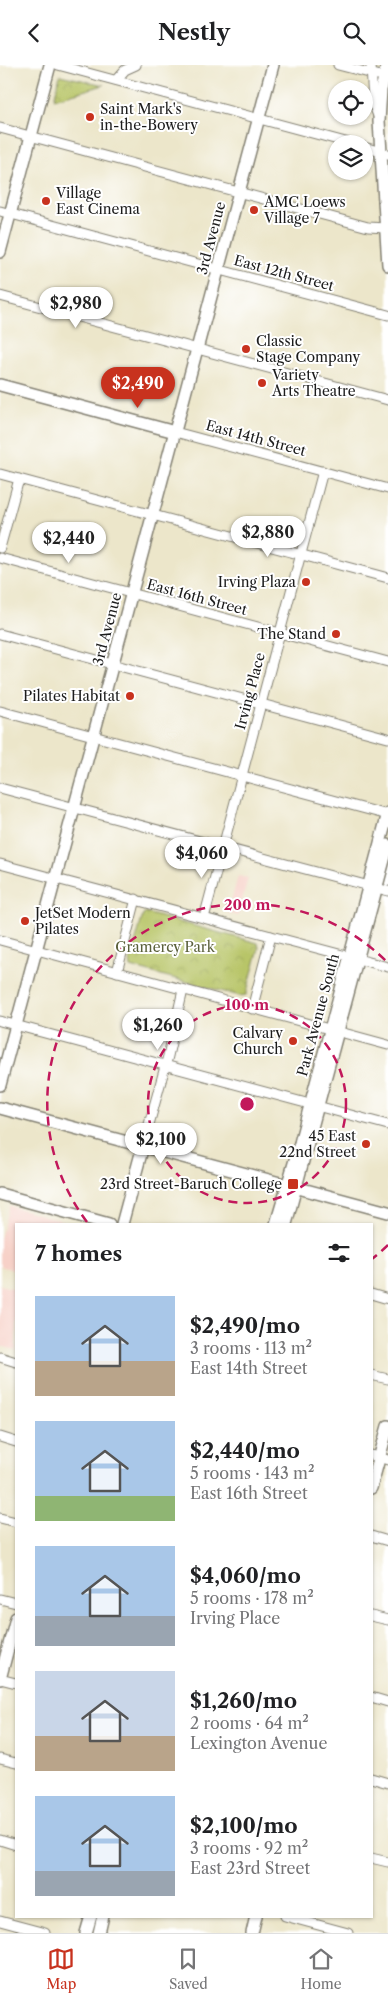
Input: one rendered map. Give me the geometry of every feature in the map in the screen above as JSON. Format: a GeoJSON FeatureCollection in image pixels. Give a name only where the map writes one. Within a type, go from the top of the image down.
{"type":"FeatureCollection","features":[{"type":"Feature","properties":{"kind":"main road"},"geometry":{"type":"LineString","coordinates":[[0,252],[5,213],[31,137],[50,65]]}},
{"type":"Feature","properties":{"kind":"main road","name":"3rd Avenue"},"geometry":{"type":"LineString","coordinates":[[0,1085],[273,65]]}},
{"type":"Feature","properties":{"kind":"main road"},"geometry":{"type":"LineString","coordinates":[[387,65],[386,78],[381,94],[379,121],[385,153],[388,265]]}},
{"type":"Feature","properties":{"kind":"main road","name":"East 14th Street"},"geometry":{"type":"LineString","coordinates":[[0,385],[175,432]]}},
{"type":"Feature","properties":{"kind":"main road","name":"Park Avenue South"},"geometry":{"type":"LineString","coordinates":[[378,888],[388,814]]}},
{"type":"Feature","properties":{"kind":"main road","name":"Park Avenue South"},"geometry":{"type":"LineString","coordinates":[[276,1223],[291,1186],[353,958],[378,888],[388,845]]}},
{"type":"Feature","properties":{"kind":"main road"},"geometry":{"type":"LineString","coordinates":[[0,1108],[388,1212]]}},
{"type":"Feature","properties":{"kind":"main road"},"geometry":{"type":"LineString","coordinates":[[122,1223],[142,1146]]}},
{"type":"Feature","properties":{"kind":"main road","name":"Park Avenue South"},"geometry":{"type":"LineString","coordinates":[[286,1223],[291,1186]]}},
{"type":"Feature","properties":{"kind":"main road"},"geometry":{"type":"LineString","coordinates":[[0,1194],[105,1223]]}},
{"type":"Feature","properties":{"kind":"main road"},"geometry":{"type":"LineString","coordinates":[[373,1481],[388,1426]]}},
{"type":"Feature","properties":{"kind":"main road"},"geometry":{"type":"LineString","coordinates":[[0,1679],[15,1622]]}},
{"type":"Feature","properties":{"kind":"main road"},"geometry":{"type":"LineString","coordinates":[[86,1933],[90,1918]]}},
{"type":"Feature","properties":{"kind":"main road"},"geometry":{"type":"LineString","coordinates":[[99,1933],[103,1918]]}},
{"type":"Feature","properties":{"kind":"main road"},"geometry":{"type":"LineString","coordinates":[[252,1933],[256,1918]]}},
{"type":"Feature","properties":{"kind":"street"},"geometry":{"type":"LineString","coordinates":[[58,65],[328,137]]}},
{"type":"Feature","properties":{"kind":"street"},"geometry":{"type":"LineString","coordinates":[[116,80],[125,70],[136,65]]}},
{"type":"Feature","properties":{"kind":"street"},"geometry":{"type":"LineString","coordinates":[[338,65],[371,69],[386,78]]}},
{"type":"Feature","properties":{"kind":"street"},"geometry":{"type":"LineString","coordinates":[[371,69],[374,103],[379,121]]}},
{"type":"Feature","properties":{"kind":"street"},"geometry":{"type":"LineString","coordinates":[[0,128],[368,227],[386,228]]}},
{"type":"Feature","properties":{"kind":"street","name":"East 12th Street"},"geometry":{"type":"LineString","coordinates":[[5,213],[388,315]]}},
{"type":"Feature","properties":{"kind":"street"},"geometry":{"type":"LineString","coordinates":[[0,296],[388,399]]}},
{"type":"Feature","properties":{"kind":"street","name":"East 14th Street"},"geometry":{"type":"LineString","coordinates":[[175,432],[388,489]]}},
{"type":"Feature","properties":{"kind":"street","name":"Irving Place"},"geometry":{"type":"LineString","coordinates":[[204,918],[323,471]]}},
{"type":"Feature","properties":{"kind":"street"},"geometry":{"type":"LineString","coordinates":[[0,474],[388,578]]}},
{"type":"Feature","properties":{"kind":"street"},"geometry":{"type":"LineString","coordinates":[[0,548],[19,479]]}},
{"type":"Feature","properties":{"kind":"street","name":"East 16th Street"},"geometry":{"type":"LineString","coordinates":[[0,558],[388,662]]}},
{"type":"Feature","properties":{"kind":"street"},"geometry":{"type":"LineString","coordinates":[[0,634],[388,738]]}},
{"type":"Feature","properties":{"kind":"street"},"geometry":{"type":"LineString","coordinates":[[0,711],[388,814]]}},
{"type":"Feature","properties":{"kind":"street"},"geometry":{"type":"LineString","coordinates":[[0,787],[378,888]]}},
{"type":"Feature","properties":{"kind":"street"},"geometry":{"type":"LineString","coordinates":[[0,865],[136,899],[388,967]]}},
{"type":"Feature","properties":{"kind":"street"},"geometry":{"type":"LineString","coordinates":[[117,972],[136,899]]}},
{"type":"Feature","properties":{"kind":"street"},"geometry":{"type":"LineString","coordinates":[[252,1009],[271,936]]}},
{"type":"Feature","properties":{"kind":"street"},"geometry":{"type":"LineString","coordinates":[[0,940],[388,1045]]}},
{"type":"Feature","properties":{"kind":"street"},"geometry":{"type":"LineString","coordinates":[[142,1146],[165,1065],[183,990]]}},
{"type":"Feature","properties":{"kind":"street"},"geometry":{"type":"LineString","coordinates":[[0,1021],[388,1125]]}},
{"type":"Feature","properties":{"kind":"street"},"geometry":{"type":"LineString","coordinates":[[373,1295],[388,1299]]}},
{"type":"Feature","properties":{"kind":"street"},"geometry":{"type":"LineString","coordinates":[[0,1357],[15,1361]]}},
{"type":"Feature","properties":{"kind":"street"},"geometry":{"type":"LineString","coordinates":[[373,1375],[388,1379]]}},
{"type":"Feature","properties":{"kind":"street"},"geometry":{"type":"LineString","coordinates":[[0,1437],[15,1442]]}},
{"type":"Feature","properties":{"kind":"street"},"geometry":{"type":"LineString","coordinates":[[0,1518],[15,1522]]}},
{"type":"Feature","properties":{"kind":"street"},"geometry":{"type":"LineString","coordinates":[[373,1537],[388,1541]]}},
{"type":"Feature","properties":{"kind":"street"},"geometry":{"type":"LineString","coordinates":[[0,1599],[15,1603]]}},
{"type":"Feature","properties":{"kind":"street"},"geometry":{"type":"LineString","coordinates":[[373,1616],[388,1620]]}},
{"type":"Feature","properties":{"kind":"street"},"geometry":{"type":"LineString","coordinates":[[0,1679],[15,1683]]}},
{"type":"Feature","properties":{"kind":"street"},"geometry":{"type":"LineString","coordinates":[[373,1698],[388,1702]]}},
{"type":"Feature","properties":{"kind":"street"},"geometry":{"type":"LineString","coordinates":[[0,1759],[15,1763]]}},
{"type":"Feature","properties":{"kind":"street"},"geometry":{"type":"LineString","coordinates":[[373,1779],[388,1783]]}},
{"type":"Feature","properties":{"kind":"street"},"geometry":{"type":"LineString","coordinates":[[0,1840],[15,1845]]}},
{"type":"Feature","properties":{"kind":"street"},"geometry":{"type":"LineString","coordinates":[[373,1858],[388,1862]]}},
{"type":"Feature","properties":{"kind":"street"},"geometry":{"type":"LineString","coordinates":[[292,1918],[348,1933]]}},
{"type":"Feature","properties":{"kind":"street"},"geometry":{"type":"LineString","coordinates":[[0,1921],[45,1933]]}},
{"type":"Feature","properties":{"kind":"shaded area"},"geometry":{"type":"Polygon","coordinates":[[[238,876],[248,878],[238,916],[228,913],[238,876]]]}},
{"type":"Feature","properties":{"kind":"shaded area"},"geometry":{"type":"Polygon","coordinates":[[[9,1206],[71,1223],[15,1223],[15,1271],[0,1266],[0,1239],[9,1206]]]}},
{"type":"Feature","properties":{"kind":"shaded area"},"geometry":{"type":"Polygon","coordinates":[[[0,1285],[15,1289],[15,1350],[0,1346],[0,1285]]]}},
{"type":"Feature","properties":{"kind":"green space"},"geometry":{"type":"Polygon","coordinates":[[[60,75],[104,85],[54,99],[60,75]]]}},
{"type":"Feature","properties":{"kind":"green space","name":"Gramercy Park"},"geometry":{"type":"Polygon","coordinates":[[[146,913],[258,943],[259,948],[246,995],[240,996],[131,967],[130,961],[143,915],[146,913]]]}},
{"type":"Feature","properties":{"kind":"place","name":"Saint Mark's in-the-Bowery"},"geometry":{"type":"Point","coordinates":[90,117]}},
{"type":"Feature","properties":{"kind":"place","name":"Village East Cinema"},"geometry":{"type":"Point","coordinates":[46,201]}},
{"type":"Feature","properties":{"kind":"place","name":"AMC Loews Village 7"},"geometry":{"type":"Point","coordinates":[254,210]}},
{"type":"Feature","properties":{"kind":"place","name":"Classic Stage Company"},"geometry":{"type":"Point","coordinates":[246,349]}},
{"type":"Feature","properties":{"kind":"place","name":"Variety Arts Theatre"},"geometry":{"type":"Point","coordinates":[262,383]}},
{"type":"Feature","properties":{"kind":"place","name":"Irving Plaza"},"geometry":{"type":"Point","coordinates":[306,582]}},
{"type":"Feature","properties":{"kind":"place","name":"The Stand"},"geometry":{"type":"Point","coordinates":[336,634]}},
{"type":"Feature","properties":{"kind":"place","name":"Pilates Habitat"},"geometry":{"type":"Point","coordinates":[130,696]}},
{"type":"Feature","properties":{"kind":"place","name":"JetSet Modern Pilates"},"geometry":{"type":"Point","coordinates":[25,921]}},
{"type":"Feature","properties":{"kind":"place","name":"Calvary Church"},"geometry":{"type":"Point","coordinates":[293,1041]}},
{"type":"Feature","properties":{"kind":"place","name":"45 East 22nd Street"},"geometry":{"type":"Point","coordinates":[366,1144]}},
{"type":"Feature","properties":{"kind":"place","name":"23rd Street-Baruch College"},"geometry":{"type":"Point","coordinates":[293,1184]}}]}
